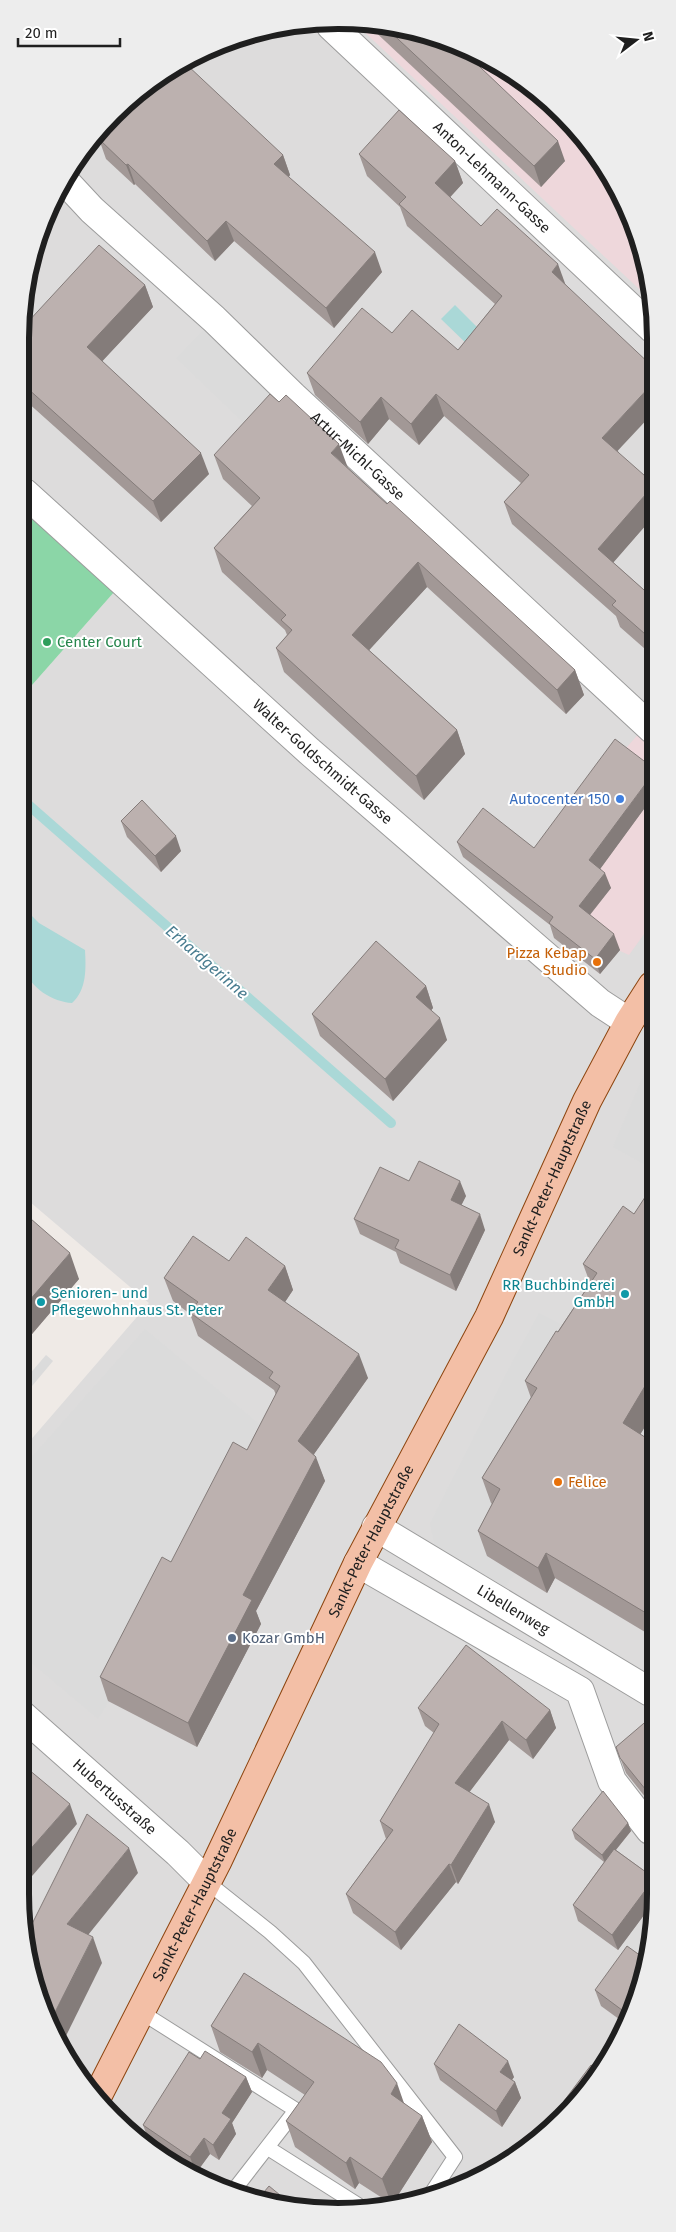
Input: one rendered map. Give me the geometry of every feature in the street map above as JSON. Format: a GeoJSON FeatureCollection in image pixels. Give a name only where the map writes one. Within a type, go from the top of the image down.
{"type":"FeatureCollection","features":[{"type":"Feature","properties":{"kind":"main road","name":"Sankt-Peter-Hauptstraße"},"geometry":{"type":"LineString","coordinates":[[100,2091],[207,1882],[376,1527],[489,1317],[588,1101],[629,1022],[647,994]]}},
{"type":"Feature","properties":{"kind":"street","name":"Anton-Lehmann-Gasse"},"geometry":{"type":"LineString","coordinates":[[334,29],[647,323]]}},
{"type":"Feature","properties":{"kind":"street","name":"Artur-Michl-Gasse"},"geometry":{"type":"LineString","coordinates":[[69,185],[92,210],[214,319],[293,396],[647,724]]}},
{"type":"Feature","properties":{"kind":"street","name":"Walter-Goldschmidt-Gasse"},"geometry":{"type":"LineString","coordinates":[[29,497],[310,751],[600,1003],[629,1022]]}},
{"type":"Feature","properties":{"kind":"street","name":"Libellenweg"},"geometry":{"type":"LineString","coordinates":[[376,1527],[647,1690]]}},
{"type":"Feature","properties":{"kind":"street"},"geometry":{"type":"LineString","coordinates":[[358,1563],[580,1691],[612,1781],[647,1826]]}},
{"type":"Feature","properties":{"kind":"street","name":"Hubertusstraße"},"geometry":{"type":"LineString","coordinates":[[29,1721],[178,1853],[207,1882]]}},
{"type":"Feature","properties":{"kind":"lane"},"geometry":{"type":"LineString","coordinates":[[207,1882],[270,1932],[304,1963],[455,2157],[434,2188]]}},
{"type":"Feature","properties":{"kind":"lane"},"geometry":{"type":"LineString","coordinates":[[141,2012],[296,2110],[237,2186]]}},
{"type":"Feature","properties":{"kind":"lane"},"geometry":{"type":"LineString","coordinates":[[268,2148],[355,2203]]}},
{"type":"Feature","properties":{"kind":"shaded area"},"geometry":{"type":"Polygon","coordinates":[[[318,29],[378,31],[437,45],[493,70],[542,105],[571,134],[595,166],[615,201],[624,220],[637,258],[647,318],[647,1914],[637,1974],[624,2012],[606,2049],[595,2066],[557,2113],[510,2151],[475,2171],[456,2180],[418,2193],[378,2201],[318,2203],[258,2193],[220,2180],[183,2162],[134,2127],[105,2098],[70,2049],[45,1993],[31,1934],[29,1914],[29,1442],[149,1303],[29,1201],[29,688],[115,591],[29,515],[29,318],[31,298],[39,258],[52,220],[70,183],[105,134],[134,105],[166,81],[201,61],[220,52],[258,39],[318,29]]]}},
{"type":"Feature","properties":{"kind":"shaded area"},"geometry":{"type":"Polygon","coordinates":[[[362,29],[418,39],[456,52],[493,70],[510,81],[557,119],[595,166],[615,201],[624,220],[637,258],[644,294],[362,29]]]}},
{"type":"Feature","properties":{"kind":"shaded area"},"geometry":{"type":"Polygon","coordinates":[[[214,319],[293,396],[256,435],[176,358],[214,319]]]}},
{"type":"Feature","properties":{"kind":"shaded area","name":"Autocenter 150"},"geometry":{"type":"Polygon","coordinates":[[[641,731],[647,738],[647,930],[629,955],[577,932],[595,876],[621,754],[641,731]]]}},
{"type":"Feature","properties":{"kind":"shaded area"},"geometry":{"type":"Polygon","coordinates":[[[647,1069],[647,1166],[613,1147],[647,1069]]]}},
{"type":"Feature","properties":{"kind":"shaded area"},"geometry":{"type":"Polygon","coordinates":[[[539,1313],[585,1336],[509,1515],[487,1556],[515,1573],[501,1593],[436,1554],[430,1523],[539,1313]]]}},
{"type":"Feature","properties":{"kind":"shaded area"},"geometry":{"type":"Polygon","coordinates":[[[145,1329],[275,1437],[98,1719],[29,1661],[29,1460],[145,1329]]]}},
{"type":"Feature","properties":{"kind":"shaded area"},"geometry":{"type":"Polygon","coordinates":[[[46,1355],[53,1361],[29,1390],[29,1375],[46,1355]]]}},
{"type":"Feature","properties":{"kind":"green space","name":"Center Court"},"geometry":{"type":"Polygon","coordinates":[[[29,515],[115,591],[29,688],[29,515]]]}},
{"type":"Feature","properties":{"kind":"water"},"geometry":{"type":"Polygon","coordinates":[[[455,305],[483,333],[470,347],[441,319],[455,305]]]}},
{"type":"Feature","properties":{"kind":"water"},"geometry":{"type":"Polygon","coordinates":[[[29,913],[39,923],[85,950],[83,985],[77,998],[72,1003],[50,997],[29,978],[29,913]]]}},
{"type":"Feature","properties":{"kind":"building"},"geometry":{"type":"Polygon","coordinates":[[[392,34],[437,45],[472,60],[558,141],[534,166],[392,34]]]}},
{"type":"Feature","properties":{"kind":"building"},"geometry":{"type":"Polygon","coordinates":[[[189,67],[283,155],[274,164],[375,252],[326,308],[226,221],[207,241],[128,164],[126,165],[100,140],[134,105],[166,81],[189,67]]]}},
{"type":"Feature","properties":{"kind":"building"},"geometry":{"type":"Polygon","coordinates":[[[399,110],[455,161],[435,183],[481,226],[497,209],[558,264],[552,272],[647,361],[647,389],[602,438],[647,478],[647,493],[598,549],[647,593],[647,636],[612,605],[616,601],[504,502],[529,475],[436,394],[411,424],[381,397],[360,422],[307,373],[362,308],[392,333],[412,310],[458,350],[502,296],[399,204],[406,197],[359,154],[399,110]]]}},
{"type":"Feature","properties":{"kind":"building"},"geometry":{"type":"Polygon","coordinates":[[[99,245],[145,285],[87,347],[201,453],[153,501],[29,390],[29,321],[99,245]]]}},
{"type":"Feature","properties":{"kind":"building"},"geometry":{"type":"Polygon","coordinates":[[[270,394],[279,402],[286,395],[339,444],[331,453],[387,504],[390,501],[575,670],[557,690],[418,562],[352,635],[457,730],[416,776],[276,648],[292,630],[281,620],[286,615],[214,548],[260,498],[214,455],[270,394]]]}},
{"type":"Feature","properties":{"kind":"building"},"geometry":{"type":"Polygon","coordinates":[[[615,739],[647,763],[647,782],[589,860],[605,873],[579,906],[614,934],[595,959],[549,923],[553,917],[457,842],[483,808],[534,848],[615,739]]]}},
{"type":"Feature","properties":{"kind":"building"},"geometry":{"type":"Polygon","coordinates":[[[142,800],[176,836],[155,856],[121,821],[142,800]]]}},
{"type":"Feature","properties":{"kind":"building"},"geometry":{"type":"Polygon","coordinates":[[[376,941],[426,986],[416,997],[440,1018],[385,1079],[312,1014],[376,941]]]}},
{"type":"Feature","properties":{"kind":"building"},"geometry":{"type":"Polygon","coordinates":[[[419,1161],[460,1181],[451,1200],[480,1214],[450,1275],[395,1248],[399,1240],[354,1219],[380,1167],[409,1181],[419,1161]]]}},
{"type":"Feature","properties":{"kind":"building"},"geometry":{"type":"Polygon","coordinates":[[[647,1194],[647,1383],[623,1423],[647,1438],[647,1614],[546,1553],[538,1568],[478,1531],[500,1489],[482,1478],[537,1388],[525,1381],[556,1331],[558,1332],[597,1273],[583,1264],[623,1206],[634,1214],[647,1194]]]}},
{"type":"Feature","properties":{"kind":"building"},"geometry":{"type":"Polygon","coordinates":[[[29,1217],[70,1253],[29,1301],[29,1217]]]}},
{"type":"Feature","properties":{"kind":"building"},"geometry":{"type":"Polygon","coordinates":[[[193,1236],[229,1261],[246,1237],[285,1266],[268,1290],[359,1354],[298,1441],[316,1457],[243,1595],[252,1600],[188,1723],[100,1677],[162,1557],[171,1562],[233,1442],[247,1450],[280,1386],[269,1378],[273,1372],[189,1312],[198,1302],[164,1278],[193,1236]]]}},
{"type":"Feature","properties":{"kind":"building"},"geometry":{"type":"Polygon","coordinates":[[[466,1645],[550,1710],[526,1740],[502,1721],[455,1783],[489,1804],[451,1865],[449,1864],[395,1932],[346,1894],[393,1830],[380,1821],[439,1724],[418,1708],[466,1645]]]}},
{"type":"Feature","properties":{"kind":"building"},"geometry":{"type":"Polygon","coordinates":[[[647,1721],[647,1791],[620,1758],[616,1747],[647,1721]]]}},
{"type":"Feature","properties":{"kind":"building"},"geometry":{"type":"Polygon","coordinates":[[[29,1770],[70,1804],[29,1851],[29,1770]]]}},
{"type":"Feature","properties":{"kind":"building"},"geometry":{"type":"Polygon","coordinates":[[[603,1791],[628,1823],[602,1855],[572,1830],[603,1791]]]}},
{"type":"Feature","properties":{"kind":"building"},"geometry":{"type":"Polygon","coordinates":[[[87,1814],[129,1848],[67,1924],[93,1937],[53,2015],[39,1974],[30,1927],[87,1814]]]}},
{"type":"Feature","properties":{"kind":"building"},"geometry":{"type":"Polygon","coordinates":[[[614,1849],[647,1873],[647,1888],[612,1935],[573,1905],[614,1849]]]}},
{"type":"Feature","properties":{"kind":"building"},"geometry":{"type":"Polygon","coordinates":[[[627,1946],[641,1956],[637,1974],[624,2012],[595,1990],[627,1946]]]}},
{"type":"Feature","properties":{"kind":"building"},"geometry":{"type":"Polygon","coordinates":[[[244,1973],[381,2062],[397,2083],[391,2094],[422,2116],[382,2179],[350,2157],[346,2163],[286,2121],[314,2082],[258,2043],[252,2052],[211,2026],[244,1973]]]}},
{"type":"Feature","properties":{"kind":"building"},"geometry":{"type":"Polygon","coordinates":[[[459,2024],[508,2061],[500,2072],[515,2082],[496,2111],[434,2064],[459,2024]]]}},
{"type":"Feature","properties":{"kind":"building"},"geometry":{"type":"Polygon","coordinates":[[[205,2051],[246,2077],[222,2113],[231,2119],[213,2145],[204,2138],[190,2157],[143,2125],[189,2052],[200,2059],[205,2051]]]}},
{"type":"Feature","properties":{"kind":"building"},"geometry":{"type":"Polygon","coordinates":[[[591,2065],[594,2067],[571,2098],[566,2103],[564,2101],[591,2065]]]}},
{"type":"Feature","properties":{"kind":"building"},"geometry":{"type":"Polygon","coordinates":[[[269,2186],[284,2198],[278,2197],[262,2194],[269,2186]]]}},
{"type":"Feature","properties":{"kind":"waterway","name":"Erhardgerinne"},"geometry":{"type":"LineString","coordinates":[[29,805],[391,1123]]}},
{"type":"Feature","properties":{"kind":"place","name":"Center Court"},"geometry":{"type":"Point","coordinates":[47,642]}},
{"type":"Feature","properties":{"kind":"place","name":"Autocenter 150"},"geometry":{"type":"Point","coordinates":[620,799]}},
{"type":"Feature","properties":{"kind":"place","name":"Pizza Kebap Studio"},"geometry":{"type":"Point","coordinates":[597,962]}},
{"type":"Feature","properties":{"kind":"place","name":"RR Buchbinderei GmbH"},"geometry":{"type":"Point","coordinates":[625,1294]}},
{"type":"Feature","properties":{"kind":"place","name":"Senioren- und Pflegewohnhaus St. Peter"},"geometry":{"type":"Point","coordinates":[41,1302]}},
{"type":"Feature","properties":{"kind":"place","name":"Felice"},"geometry":{"type":"Point","coordinates":[558,1482]}},
{"type":"Feature","properties":{"kind":"place","name":"Kozar GmbH"},"geometry":{"type":"Point","coordinates":[232,1638]}}]}
